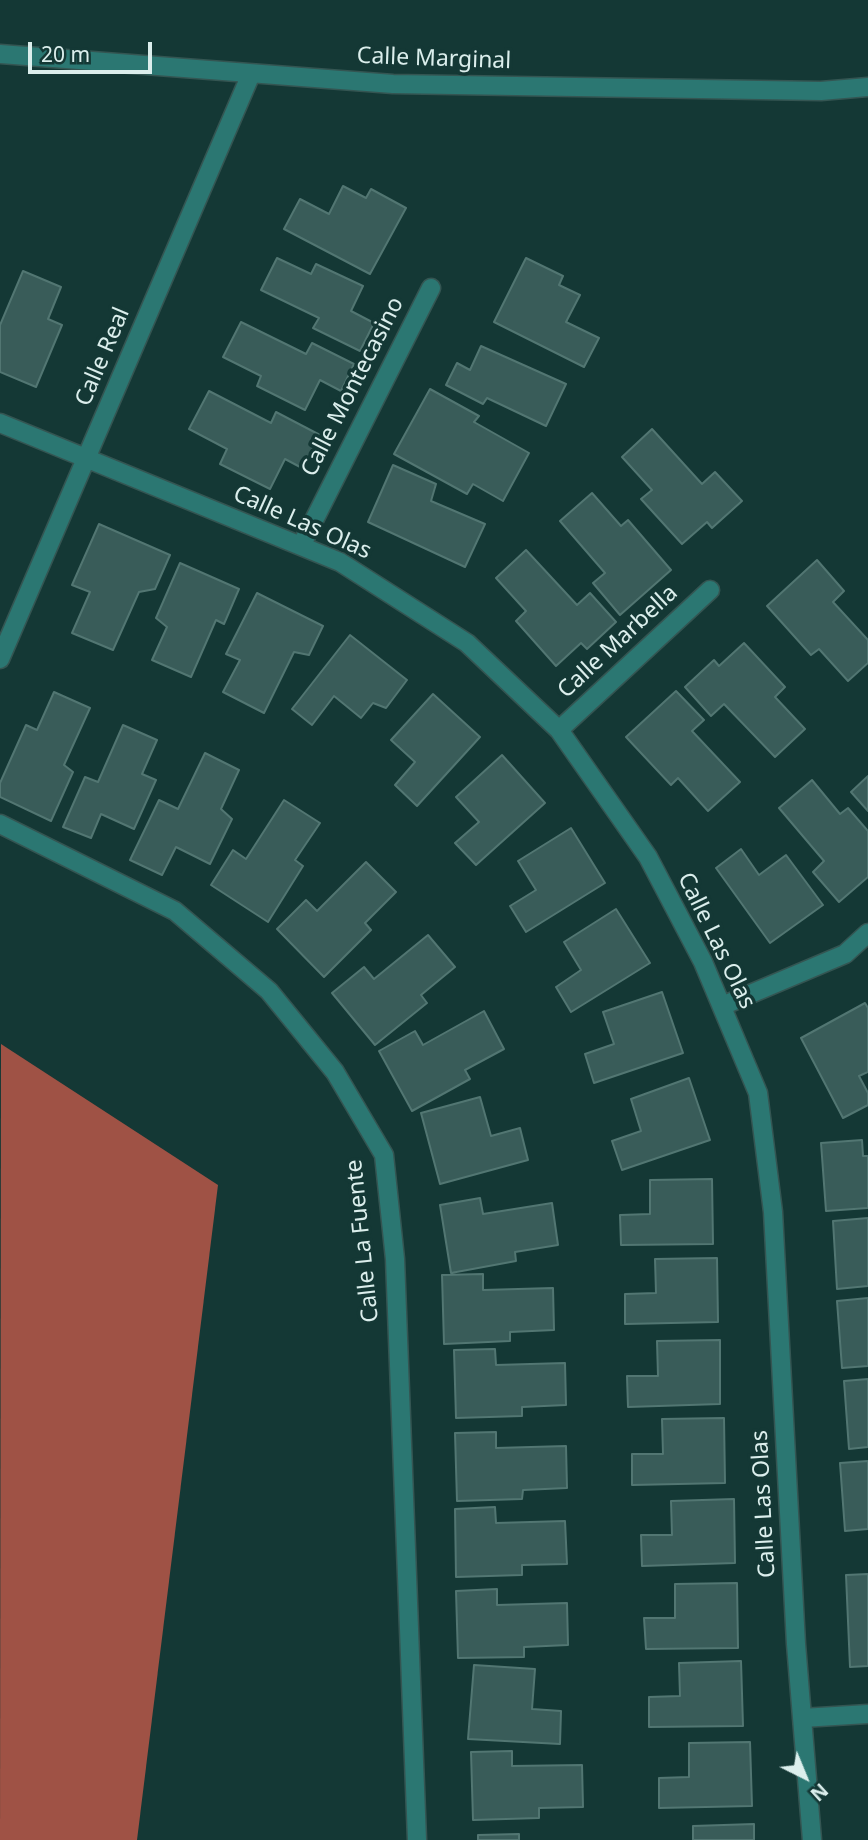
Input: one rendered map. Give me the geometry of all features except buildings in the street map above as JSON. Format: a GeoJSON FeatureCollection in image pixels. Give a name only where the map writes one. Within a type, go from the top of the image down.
{"type":"FeatureCollection","features":[{"type":"Feature","properties":{"kind":"street","name":"Calle Marginal"},"geometry":{"type":"LineString","coordinates":[[0,54],[393,85],[821,91],[868,87]]}},
{"type":"Feature","properties":{"kind":"street","name":"Calle Real"},"geometry":{"type":"LineString","coordinates":[[0,659],[251,74]]}},
{"type":"Feature","properties":{"kind":"street","name":"Calle Montecasino"},"geometry":{"type":"LineString","coordinates":[[301,546],[430,288]]}},
{"type":"Feature","properties":{"kind":"street","name":"Calle Las Olas"},"geometry":{"type":"LineString","coordinates":[[0,423],[340,562],[467,643],[559,730],[648,857],[703,962],[758,1093],[773,1212],[796,1644],[812,1840]]}},
{"type":"Feature","properties":{"kind":"street","name":"Calle Marbella"},"geometry":{"type":"LineString","coordinates":[[559,730],[710,590]]}},
{"type":"Feature","properties":{"kind":"street","name":"Calle La Fuente"},"geometry":{"type":"LineString","coordinates":[[0,824],[175,911],[269,991],[335,1072],[384,1155],[395,1259],[417,1840]]}},
{"type":"Feature","properties":{"kind":"street"},"geometry":{"type":"LineString","coordinates":[[722,1006],[845,954],[868,933]]}},
{"type":"Feature","properties":{"kind":"street"},"geometry":{"type":"LineString","coordinates":[[802,1718],[868,1714]]}},
{"type":"Feature","properties":{"kind":"shaded area"},"geometry":{"type":"Polygon","coordinates":[[[1,1044],[218,1185],[137,1840],[0,1840],[1,1044]]]}}]}
